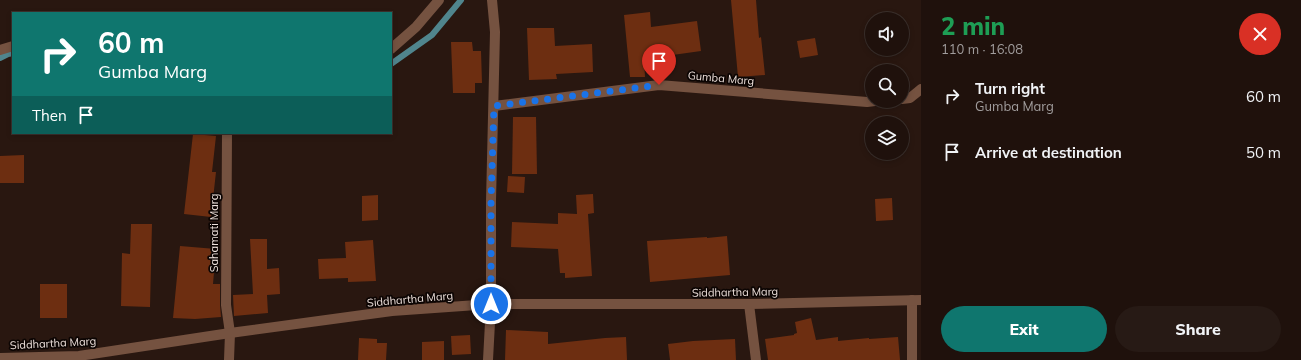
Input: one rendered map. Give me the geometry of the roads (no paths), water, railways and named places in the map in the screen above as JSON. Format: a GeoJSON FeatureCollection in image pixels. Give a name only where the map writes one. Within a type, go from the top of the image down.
{"type":"FeatureCollection","features":[{"type":"Feature","properties":{"kind":"street"},"geometry":{"type":"LineString","coordinates":[[392,48],[416,27],[439,0]]}},
{"type":"Feature","properties":{"kind":"street"},"geometry":{"type":"LineString","coordinates":[[488,360],[491,304],[491,201],[495,32],[492,0]]}},
{"type":"Feature","properties":{"kind":"street"},"geometry":{"type":"LineString","coordinates":[[0,50],[12,46]]}},
{"type":"Feature","properties":{"kind":"street","name":"Gumba Marg"},"geometry":{"type":"LineString","coordinates":[[494,106],[659,85],[865,101]]}},
{"type":"Feature","properties":{"kind":"street"},"geometry":{"type":"LineString","coordinates":[[909,98],[921,89]]}},
{"type":"Feature","properties":{"kind":"street","name":"Sahamati Marg"},"geometry":{"type":"LineString","coordinates":[[227,134],[226,305],[230,333],[229,360]]}},
{"type":"Feature","properties":{"kind":"street"},"geometry":{"type":"LineString","coordinates":[[912,360],[916,300]]}},
{"type":"Feature","properties":{"kind":"street","name":"Siddhartha Marg"},"geometry":{"type":"LineString","coordinates":[[0,358],[79,358],[230,333],[392,311],[491,304],[749,304],[916,300]]}},
{"type":"Feature","properties":{"kind":"street"},"geometry":{"type":"LineString","coordinates":[[749,304],[756,360]]}},
{"type":"Feature","properties":{"kind":"waterway"},"geometry":{"type":"LineString","coordinates":[[392,63],[432,35],[461,0]]}},
{"type":"Feature","properties":{"kind":"waterway"},"geometry":{"type":"LineString","coordinates":[[0,58],[12,53]]}}]}
